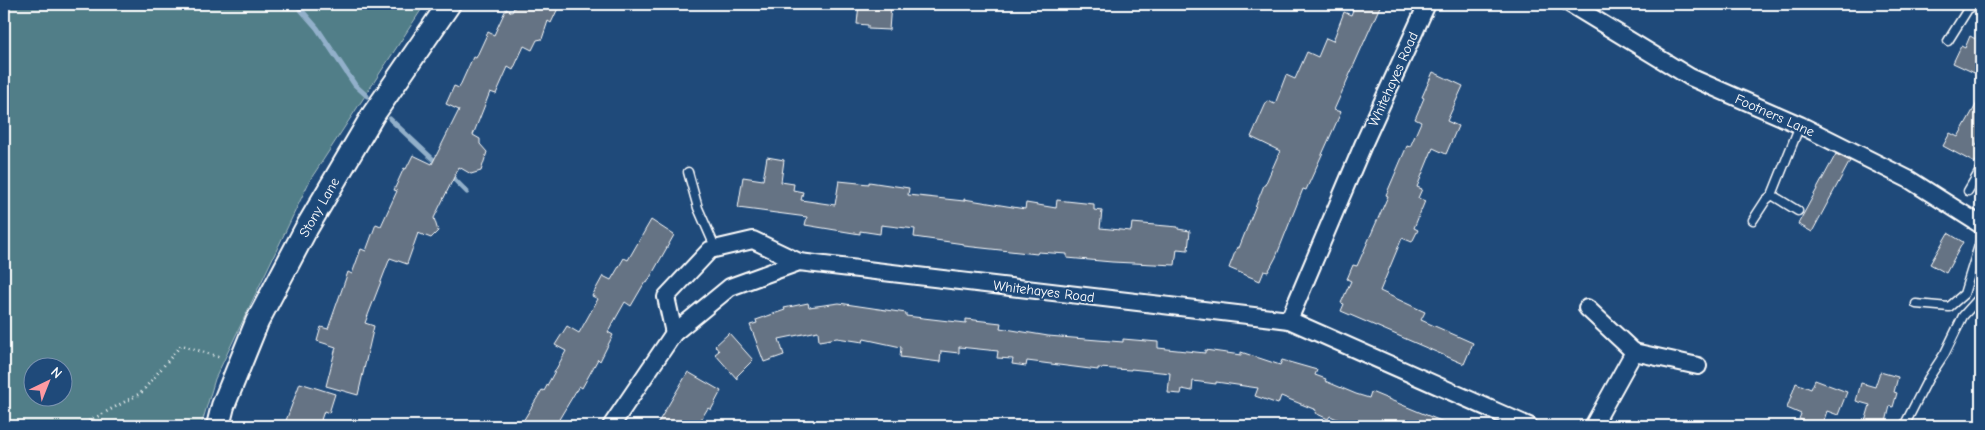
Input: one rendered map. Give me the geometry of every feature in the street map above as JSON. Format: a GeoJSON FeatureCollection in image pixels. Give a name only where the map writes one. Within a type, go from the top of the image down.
{"type":"FeatureCollection","features":[{"type":"Feature","properties":{"kind":"main road","name":"Stony Lane"},"geometry":{"type":"LineString","coordinates":[[218,426],[223,406],[257,322],[306,229],[373,115],[449,4]]}},
{"type":"Feature","properties":{"kind":"street","name":"Whitehayes Road"},"geometry":{"type":"LineString","coordinates":[[1289,320],[1362,145],[1427,4]]}},
{"type":"Feature","properties":{"kind":"street","name":"Footners Lane"},"geometry":{"type":"LineString","coordinates":[[1570,4],[1690,77],[1800,126],[1910,180],[1981,225]]}},
{"type":"Feature","properties":{"kind":"street","name":"Whitehayes Road"},"geometry":{"type":"LineString","coordinates":[[674,333],[666,297],[710,250],[753,240],[799,262],[1289,320],[1528,426]]}},
{"type":"Feature","properties":{"kind":"street","name":"Whitehayes Road"},"geometry":{"type":"LineString","coordinates":[[611,426],[674,333],[730,287],[799,262]]}},
{"type":"Feature","properties":{"kind":"street"},"geometry":{"type":"LineString","coordinates":[[1587,308],[1634,352],[1698,366]]}},
{"type":"Feature","properties":{"kind":"street"},"geometry":{"type":"LineString","coordinates":[[1593,426],[1634,352]]}},
{"type":"Feature","properties":{"kind":"lane"},"geometry":{"type":"LineString","coordinates":[[1948,41],[1968,9],[1978,4]]}},
{"type":"Feature","properties":{"kind":"lane"},"geometry":{"type":"LineString","coordinates":[[1753,220],[1772,195],[1800,126]]}},
{"type":"Feature","properties":{"kind":"lane"},"geometry":{"type":"LineString","coordinates":[[1968,191],[1981,169]]}},
{"type":"Feature","properties":{"kind":"lane"},"geometry":{"type":"LineString","coordinates":[[688,172],[698,208],[716,249]]}},
{"type":"Feature","properties":{"kind":"lane"},"geometry":{"type":"LineString","coordinates":[[1772,195],[1798,211]]}},
{"type":"Feature","properties":{"kind":"lane"},"geometry":{"type":"LineString","coordinates":[[1916,304],[1948,307],[1964,294],[1981,239]]}},
{"type":"Feature","properties":{"kind":"lane"},"geometry":{"type":"LineString","coordinates":[[1904,426],[1928,379],[1945,354],[1963,316],[1981,296]]}},
{"type":"Feature","properties":{"kind":"path"},"geometry":{"type":"LineString","coordinates":[[80,426],[141,393],[181,345],[240,364]]}},
{"type":"Feature","properties":{"kind":"green space"},"geometry":{"type":"Polygon","coordinates":[[[4,4],[425,4],[310,180],[215,379],[201,426],[4,426],[4,4]]]}},
{"type":"Feature","properties":{"kind":"building"},"geometry":{"type":"Polygon","coordinates":[[[516,4],[560,4],[551,23],[548,21],[542,39],[537,40],[532,50],[524,46],[513,70],[508,67],[496,94],[490,92],[473,135],[480,139],[480,144],[487,152],[481,171],[471,174],[459,167],[434,218],[438,231],[431,238],[418,233],[407,264],[390,258],[365,323],[374,326],[358,395],[326,386],[336,347],[317,341],[321,327],[328,329],[348,272],[352,274],[361,249],[366,251],[376,224],[381,226],[397,191],[394,190],[404,168],[406,169],[413,155],[432,164],[459,110],[446,104],[454,86],[459,88],[473,57],[476,58],[488,32],[494,35],[506,9],[512,12],[516,4]]]}},
{"type":"Feature","properties":{"kind":"building"},"geometry":{"type":"Polygon","coordinates":[[[859,4],[891,4],[889,30],[868,29],[868,25],[857,24],[859,4]]]}},
{"type":"Feature","properties":{"kind":"building"},"geometry":{"type":"Polygon","coordinates":[[[1339,4],[1381,4],[1334,110],[1341,112],[1306,190],[1303,189],[1276,257],[1268,272],[1264,271],[1260,281],[1229,268],[1280,151],[1251,137],[1267,101],[1275,104],[1286,75],[1295,79],[1307,52],[1318,57],[1326,38],[1333,41],[1344,12],[1351,15],[1353,10],[1339,4]]]}},
{"type":"Feature","properties":{"kind":"building"},"geometry":{"type":"Polygon","coordinates":[[[1970,36],[1981,42],[1981,76],[1953,63],[1961,46],[1965,48],[1970,36]]]}},
{"type":"Feature","properties":{"kind":"building"},"geometry":{"type":"Polygon","coordinates":[[[1433,72],[1463,86],[1447,121],[1458,126],[1446,154],[1433,148],[1417,187],[1422,189],[1418,198],[1425,201],[1414,228],[1418,230],[1412,242],[1402,238],[1380,291],[1425,312],[1421,320],[1473,343],[1464,364],[1341,311],[1344,304],[1341,303],[1351,281],[1347,279],[1353,265],[1357,266],[1388,196],[1386,195],[1407,146],[1410,147],[1421,122],[1415,119],[1433,72]]]}},
{"type":"Feature","properties":{"kind":"building"},"geometry":{"type":"Polygon","coordinates":[[[1981,96],[1981,136],[1976,145],[1981,148],[1981,152],[1975,163],[1943,146],[1950,133],[1958,137],[1981,96]]]}},
{"type":"Feature","properties":{"kind":"building"},"geometry":{"type":"Polygon","coordinates":[[[1836,154],[1850,161],[1812,232],[1798,224],[1836,154]]]}},
{"type":"Feature","properties":{"kind":"building"},"geometry":{"type":"Polygon","coordinates":[[[767,157],[784,160],[781,182],[794,184],[793,190],[803,192],[801,200],[835,205],[839,181],[869,184],[869,182],[909,188],[908,195],[964,201],[964,199],[1025,209],[1026,203],[1056,208],[1057,200],[1094,204],[1094,210],[1102,211],[1100,228],[1131,231],[1132,223],[1178,227],[1178,229],[1190,231],[1188,250],[1177,249],[1175,265],[1067,258],[1067,254],[1038,252],[1037,254],[964,246],[964,244],[914,237],[915,229],[881,225],[880,234],[860,231],[860,234],[805,225],[807,217],[738,208],[743,177],[763,180],[767,157]]]}},
{"type":"Feature","properties":{"kind":"building"},"geometry":{"type":"Polygon","coordinates":[[[651,220],[674,235],[647,283],[645,282],[631,306],[625,302],[608,332],[613,335],[600,361],[598,359],[582,388],[579,386],[555,426],[520,426],[542,390],[544,391],[566,351],[555,345],[567,326],[579,333],[598,299],[592,296],[603,276],[611,280],[624,258],[628,260],[651,220]]]}},
{"type":"Feature","properties":{"kind":"building"},"geometry":{"type":"Polygon","coordinates":[[[1948,233],[1963,242],[1946,273],[1930,264],[1948,233]]]}},
{"type":"Feature","properties":{"kind":"building"},"geometry":{"type":"Polygon","coordinates":[[[808,303],[809,307],[839,303],[906,313],[906,316],[966,323],[966,319],[1001,323],[1000,328],[1048,336],[1123,342],[1123,339],[1158,342],[1158,348],[1205,353],[1205,350],[1241,355],[1241,352],[1280,365],[1282,360],[1317,370],[1315,375],[1356,394],[1369,398],[1371,392],[1453,426],[1354,426],[1330,416],[1328,419],[1315,413],[1316,410],[1281,396],[1278,404],[1255,396],[1258,388],[1193,381],[1192,391],[1182,389],[1181,394],[1168,393],[1170,373],[1131,369],[1098,368],[1098,370],[1027,361],[1026,366],[1012,364],[1013,359],[997,358],[998,351],[959,347],[959,353],[941,351],[940,362],[900,357],[901,347],[864,339],[863,342],[837,338],[819,341],[818,331],[779,339],[784,355],[764,362],[750,325],[757,323],[756,320],[785,310],[784,308],[808,303]]]}},
{"type":"Feature","properties":{"kind":"building"},"geometry":{"type":"Polygon","coordinates":[[[729,333],[753,360],[737,376],[737,379],[715,354],[719,351],[715,346],[729,333]]]}},
{"type":"Feature","properties":{"kind":"building"},"geometry":{"type":"Polygon","coordinates":[[[688,372],[721,391],[711,410],[708,408],[697,426],[656,426],[688,372]]]}},
{"type":"Feature","properties":{"kind":"building"},"geometry":{"type":"Polygon","coordinates":[[[1880,372],[1898,377],[1894,392],[1897,393],[1893,407],[1890,406],[1885,426],[1865,422],[1870,405],[1856,401],[1861,383],[1875,387],[1880,372]]]}},
{"type":"Feature","properties":{"kind":"building"},"geometry":{"type":"Polygon","coordinates":[[[1815,380],[1847,392],[1838,415],[1827,411],[1822,426],[1799,419],[1801,414],[1787,408],[1796,383],[1811,389],[1815,380]]]}},
{"type":"Feature","properties":{"kind":"building"},"geometry":{"type":"Polygon","coordinates":[[[300,383],[335,394],[329,413],[324,411],[321,420],[327,422],[326,426],[284,426],[300,383]]]}},
{"type":"Feature","properties":{"kind":"waterway"},"geometry":{"type":"LineString","coordinates":[[296,4],[317,28],[355,85],[367,96]]}},
{"type":"Feature","properties":{"kind":"waterway"},"geometry":{"type":"LineString","coordinates":[[390,119],[438,164]]}},
{"type":"Feature","properties":{"kind":"waterway"},"geometry":{"type":"LineString","coordinates":[[450,175],[467,192]]}}]}
